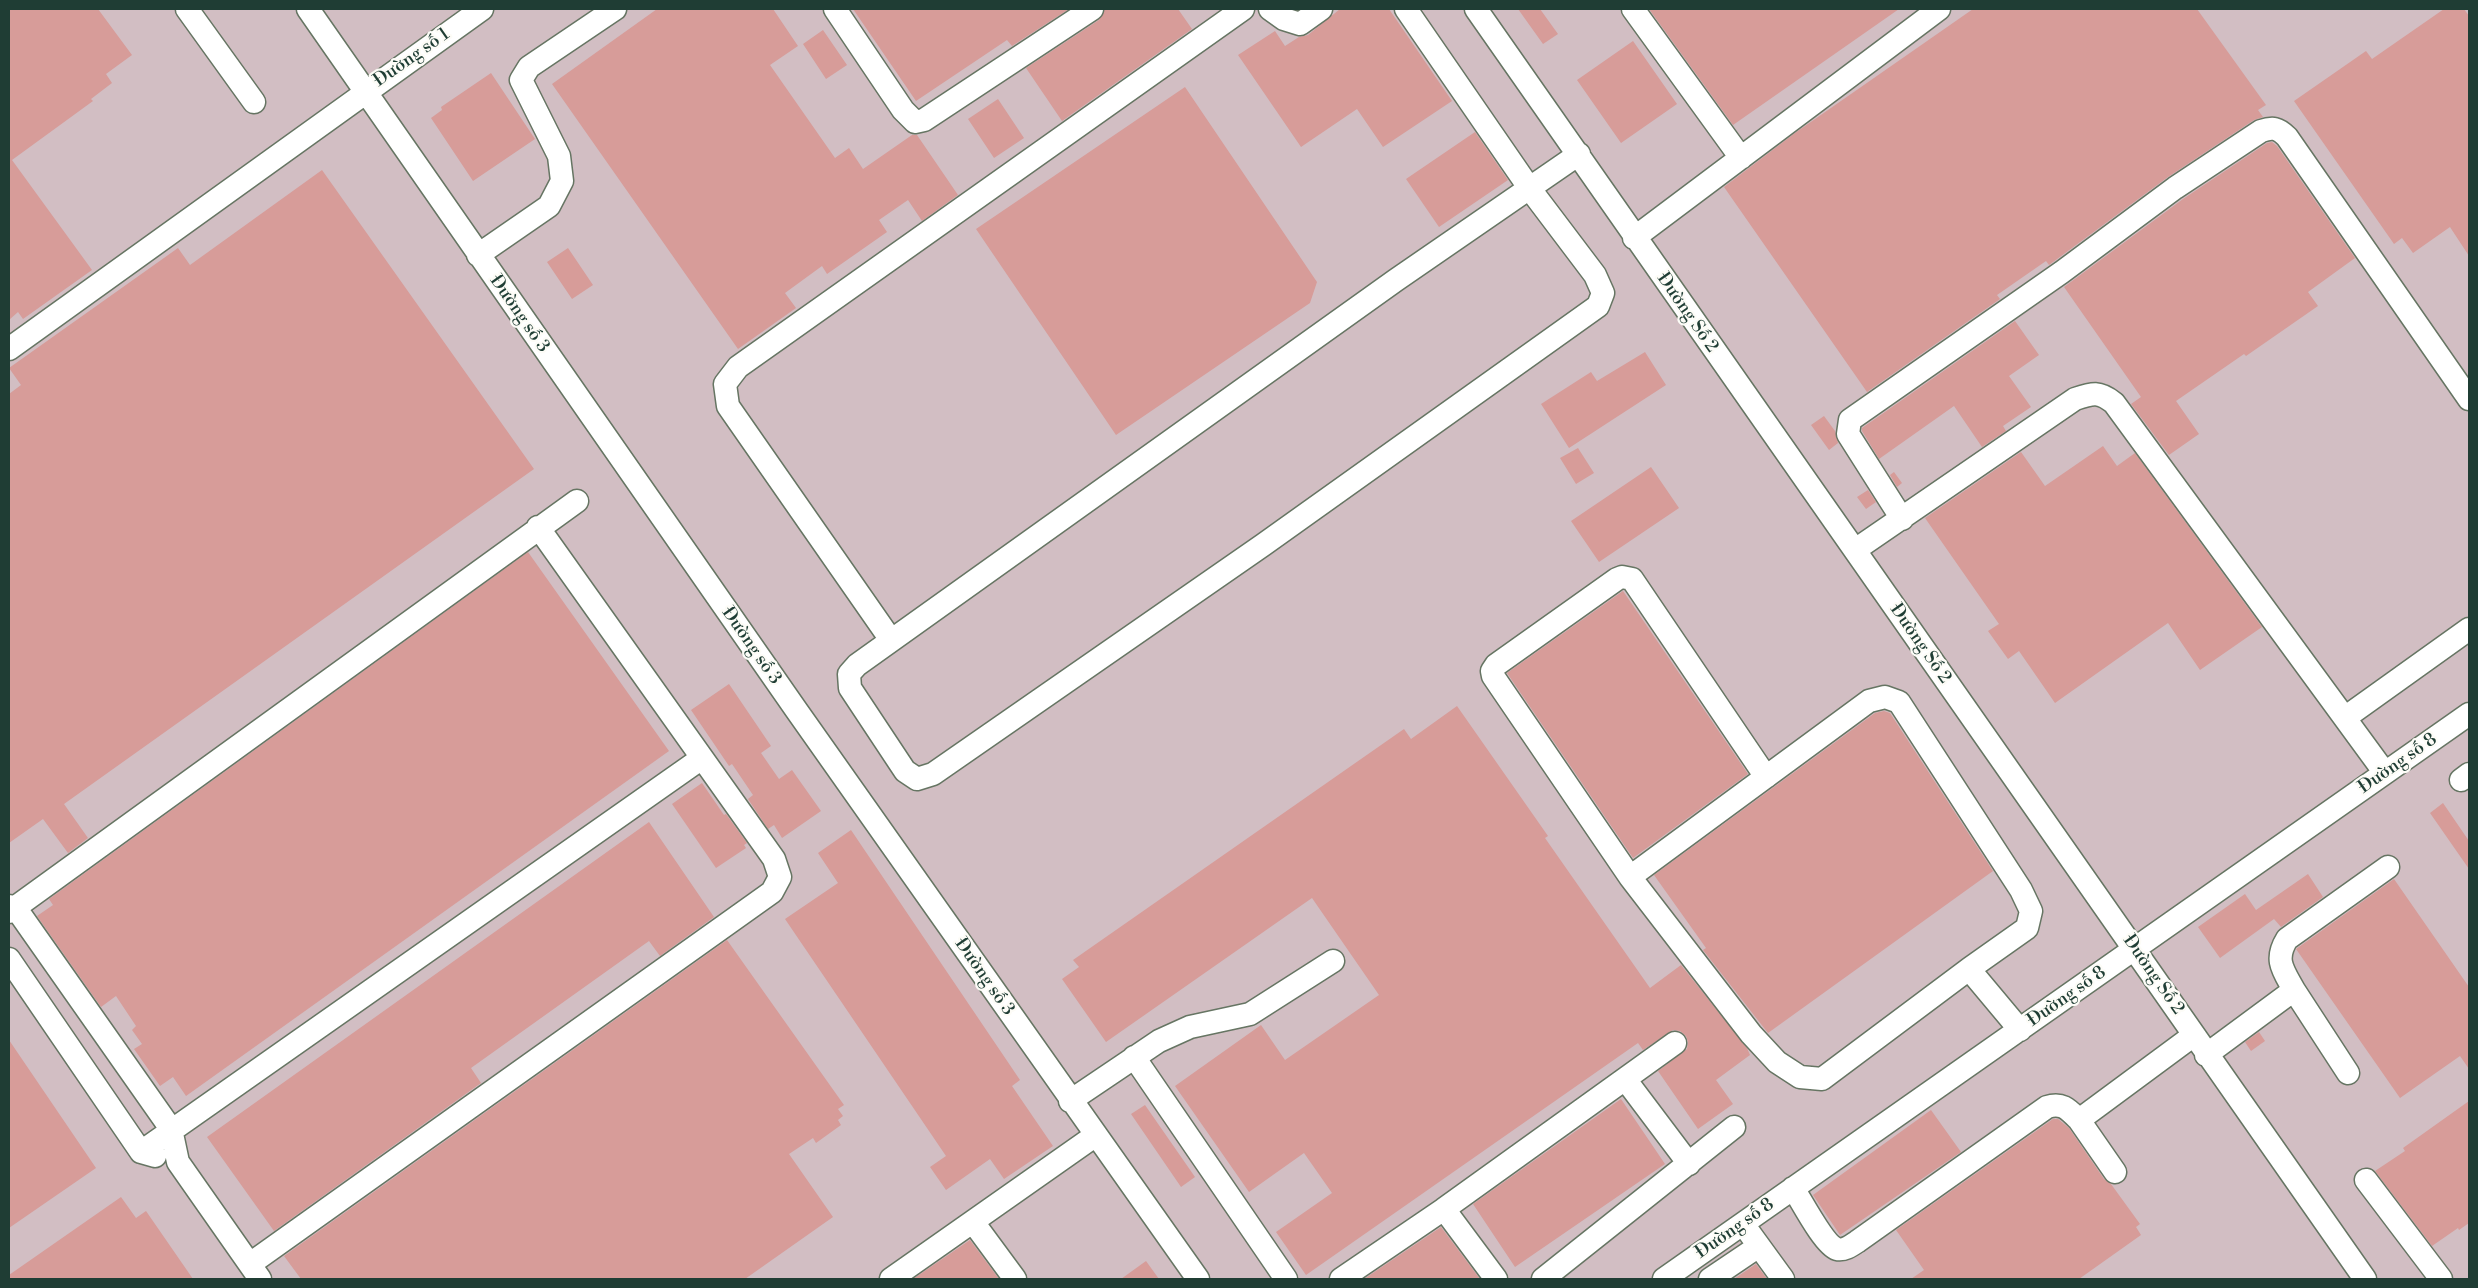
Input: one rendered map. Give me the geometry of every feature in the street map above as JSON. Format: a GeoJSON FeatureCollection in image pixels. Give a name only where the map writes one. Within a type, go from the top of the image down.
{"type":"FeatureCollection","features":[{"type":"Feature","properties":{"kind":"street"},"geometry":{"type":"LineString","coordinates":[[187,9],[254,102]]}},
{"type":"Feature","properties":{"kind":"street","name":"Đường số 3"},"geometry":{"type":"LineString","coordinates":[[308,9],[1070,1100],[1198,1279]]}},
{"type":"Feature","properties":{"kind":"street","name":"Đường số 1"},"geometry":{"type":"LineString","coordinates":[[9,349],[366,90],[482,9]]}},
{"type":"Feature","properties":{"kind":"street"},"geometry":{"type":"LineString","coordinates":[[478,255],[549,206],[562,182],[559,156],[520,80],[529,67],[614,9]]}},
{"type":"Feature","properties":{"kind":"street"},"geometry":{"type":"LineString","coordinates":[[835,9],[903,110],[915,122],[924,120],[1092,9]]}},
{"type":"Feature","properties":{"kind":"street"},"geometry":{"type":"LineString","coordinates":[[891,640],[728,406],[725,384],[738,367],[1243,9]]}},
{"type":"Feature","properties":{"kind":"street"},"geometry":{"type":"LineString","coordinates":[[1270,9],[1284,20],[1300,24],[1321,9]]}},
{"type":"Feature","properties":{"kind":"street"},"geometry":{"type":"LineString","coordinates":[[1406,9],[1530,189],[1595,275],[1603,294],[1598,306],[1239,562],[933,774],[917,779],[905,771],[850,688],[849,674],[856,665],[1396,280],[1530,189],[1579,154]]}},
{"type":"Feature","properties":{"kind":"street","name":"Đường Số 2"},"geometry":{"type":"LineString","coordinates":[[1476,9],[1579,154],[1634,238],[2365,1279]]}},
{"type":"Feature","properties":{"kind":"street"},"geometry":{"type":"LineString","coordinates":[[1633,9],[1741,158]]}},
{"type":"Feature","properties":{"kind":"street"},"geometry":{"type":"LineString","coordinates":[[1634,238],[1939,9]]}},
{"type":"Feature","properties":{"kind":"street"},"geometry":{"type":"LineString","coordinates":[[1902,519],[1848,434],[1850,420],[2062,272],[2175,188],[2261,131],[2272,128],[2279,129],[2287,137],[2469,399]]}},
{"type":"Feature","properties":{"kind":"street"},"geometry":{"type":"LineString","coordinates":[[1854,550],[2075,399],[2089,394],[2104,394],[2114,403],[2346,717],[2385,773]]}},
{"type":"Feature","properties":{"kind":"street"},"geometry":{"type":"LineString","coordinates":[[538,527],[774,859],[780,876],[772,892],[255,1272],[178,1162],[171,1129],[11,908],[538,527],[577,501]]}},
{"type":"Feature","properties":{"kind":"street"},"geometry":{"type":"LineString","coordinates":[[1630,877],[1766,777],[1869,701],[1885,698],[1899,702],[2021,890],[2031,911],[2027,928],[1822,1079],[1800,1077],[1777,1062],[1751,1034],[1630,877],[1492,676],[1492,671],[1496,665],[1617,579],[1622,577],[1632,578],[1766,777]]}},
{"type":"Feature","properties":{"kind":"street"},"geometry":{"type":"LineString","coordinates":[[2346,717],[2469,629]]}},
{"type":"Feature","properties":{"kind":"street","name":"Đường số 8"},"geometry":{"type":"LineString","coordinates":[[1664,1279],[2469,714]]}},
{"type":"Feature","properties":{"kind":"street"},"geometry":{"type":"LineString","coordinates":[[141,1152],[171,1129],[702,758]]}},
{"type":"Feature","properties":{"kind":"street"},"geometry":{"type":"LineString","coordinates":[[2348,1073],[2294,990],[2280,964],[2281,949],[2287,939],[2388,866]]}},
{"type":"Feature","properties":{"kind":"street"},"geometry":{"type":"LineString","coordinates":[[9,959],[141,1152],[178,1162]]}},
{"type":"Feature","properties":{"kind":"street"},"geometry":{"type":"LineString","coordinates":[[1070,1100],[1159,1040],[1190,1028],[1250,1014],[1333,961]]}},
{"type":"Feature","properties":{"kind":"street"},"geometry":{"type":"LineString","coordinates":[[1969,969],[2020,1030]]}},
{"type":"Feature","properties":{"kind":"street"},"geometry":{"type":"LineString","coordinates":[[2206,1055],[2294,990]]}},
{"type":"Feature","properties":{"kind":"street"},"geometry":{"type":"LineString","coordinates":[[2078,1120],[2194,1035]]}},
{"type":"Feature","properties":{"kind":"street"},"geometry":{"type":"LineString","coordinates":[[1341,1279],[1444,1209],[1675,1043]]}},
{"type":"Feature","properties":{"kind":"street"},"geometry":{"type":"LineString","coordinates":[[1134,1057],[1286,1279]]}},
{"type":"Feature","properties":{"kind":"street"},"geometry":{"type":"LineString","coordinates":[[1625,1079],[1689,1164]]}},
{"type":"Feature","properties":{"kind":"street"},"geometry":{"type":"LineString","coordinates":[[1793,1188],[1826,1239],[1834,1248],[1843,1250],[2047,1108],[2056,1104],[2065,1106],[2078,1120],[2115,1172]]}},
{"type":"Feature","properties":{"kind":"street"},"geometry":{"type":"LineString","coordinates":[[1543,1279],[1734,1127]]}},
{"type":"Feature","properties":{"kind":"street"},"geometry":{"type":"LineString","coordinates":[[891,1279],[1096,1135]]}},
{"type":"Feature","properties":{"kind":"street"},"geometry":{"type":"LineString","coordinates":[[2366,1180],[2441,1279]]}},
{"type":"Feature","properties":{"kind":"street"},"geometry":{"type":"LineString","coordinates":[[1444,1209],[1496,1279]]}},
{"type":"Feature","properties":{"kind":"street"},"geometry":{"type":"LineString","coordinates":[[973,1222],[1015,1279]]}},
{"type":"Feature","properties":{"kind":"street"},"geometry":{"type":"LineString","coordinates":[[1743,1224],[1783,1279]]}},
{"type":"Feature","properties":{"kind":"street"},"geometry":{"type":"LineString","coordinates":[[1710,1279],[1759,1246]]}},
{"type":"Feature","properties":{"kind":"shaded area"},"geometry":{"type":"Polygon","coordinates":[[[9,9],[2469,9],[2469,1279],[9,1279],[9,9]]]}},
{"type":"Feature","properties":{"kind":"building"},"geometry":{"type":"Polygon","coordinates":[[[9,9],[98,9],[132,55],[106,74],[112,83],[91,99],[93,101],[12,160],[92,270],[23,319],[18,312],[9,320],[9,9]]]}},
{"type":"Feature","properties":{"kind":"building"},"geometry":{"type":"Polygon","coordinates":[[[657,9],[773,9],[798,46],[770,65],[835,158],[849,148],[863,169],[912,135],[917,135],[958,195],[922,221],[908,200],[879,220],[887,232],[827,274],[822,266],[785,293],[796,308],[738,349],[552,84],[657,9]]]}},
{"type":"Feature","properties":{"kind":"building"},"geometry":{"type":"Polygon","coordinates":[[[853,9],[1069,9],[1012,46],[1007,40],[916,101],[853,9]]]}},
{"type":"Feature","properties":{"kind":"building"},"geometry":{"type":"Polygon","coordinates":[[[1105,9],[1178,9],[1192,29],[1062,121],[1026,68],[1099,20],[1105,9]]]}},
{"type":"Feature","properties":{"kind":"building"},"geometry":{"type":"Polygon","coordinates":[[[1340,9],[1389,9],[1452,101],[1383,147],[1357,109],[1301,147],[1238,55],[1275,31],[1285,46],[1299,37],[1308,35],[1340,9]]]}},
{"type":"Feature","properties":{"kind":"building"},"geometry":{"type":"Polygon","coordinates":[[[1518,9],[1540,9],[1558,34],[1543,44],[1518,9]]]}},
{"type":"Feature","properties":{"kind":"building"},"geometry":{"type":"Polygon","coordinates":[[[1649,9],[1899,9],[1733,125],[1649,9]]]}},
{"type":"Feature","properties":{"kind":"building"},"geometry":{"type":"Polygon","coordinates":[[[1973,9],[2197,9],[2266,105],[2258,110],[2263,117],[2254,120],[2168,177],[2049,265],[2046,261],[1997,295],[2000,299],[1867,392],[1724,187],[1795,133],[1973,9]]]}},
{"type":"Feature","properties":{"kind":"building"},"geometry":{"type":"Polygon","coordinates":[[[2444,9],[2464,9],[2469,16],[2469,256],[2450,227],[2413,253],[2402,238],[2394,244],[2294,101],[2366,51],[2372,59],[2444,9]]]}},
{"type":"Feature","properties":{"kind":"building"},"geometry":{"type":"Polygon","coordinates":[[[823,30],[847,65],[826,79],[803,44],[823,30]]]}},
{"type":"Feature","properties":{"kind":"building"},"geometry":{"type":"Polygon","coordinates":[[[1633,41],[1677,104],[1621,143],[1577,80],[1633,41]]]}},
{"type":"Feature","properties":{"kind":"building"},"geometry":{"type":"Polygon","coordinates":[[[491,73],[535,139],[473,181],[431,118],[442,110],[441,107],[491,73]]]}},
{"type":"Feature","properties":{"kind":"building"},"geometry":{"type":"Polygon","coordinates":[[[1185,87],[1317,282],[1310,303],[1116,435],[976,229],[1185,87]]]}},
{"type":"Feature","properties":{"kind":"building"},"geometry":{"type":"Polygon","coordinates":[[[998,99],[1024,138],[994,158],[968,119],[998,99]]]}},
{"type":"Feature","properties":{"kind":"building"},"geometry":{"type":"Polygon","coordinates":[[[1475,132],[1508,180],[1439,227],[1406,179],[1475,132]]]}},
{"type":"Feature","properties":{"kind":"building"},"geometry":{"type":"Polygon","coordinates":[[[2272,142],[2277,146],[2355,258],[2308,292],[2318,306],[2246,356],[2244,354],[2176,401],[2199,434],[2169,455],[2131,404],[2141,397],[2064,287],[2183,199],[2267,143],[2272,142]]]}},
{"type":"Feature","properties":{"kind":"building"},"geometry":{"type":"Polygon","coordinates":[[[322,170],[534,469],[64,804],[88,838],[68,853],[43,819],[9,843],[9,394],[21,385],[9,368],[178,248],[190,265],[322,170]]]}},
{"type":"Feature","properties":{"kind":"building"},"geometry":{"type":"Polygon","coordinates":[[[568,248],[593,285],[572,299],[547,262],[568,248]]]}},
{"type":"Feature","properties":{"kind":"building"},"geometry":{"type":"Polygon","coordinates":[[[2015,321],[2039,355],[2009,376],[2031,407],[2003,426],[2006,431],[1982,447],[1954,406],[1879,459],[1862,428],[2015,321]]]}},
{"type":"Feature","properties":{"kind":"building"},"geometry":{"type":"Polygon","coordinates":[[[1645,352],[1666,385],[1569,448],[1541,404],[1591,372],[1597,381],[1645,352]]]}},
{"type":"Feature","properties":{"kind":"building"},"geometry":{"type":"Polygon","coordinates":[[[1824,416],[1835,431],[1838,443],[1829,450],[1811,425],[1824,416]]]}},
{"type":"Feature","properties":{"kind":"building"},"geometry":{"type":"Polygon","coordinates":[[[2103,446],[2117,466],[2135,453],[2262,627],[2200,670],[2168,623],[2055,703],[2019,651],[2008,659],[1988,631],[1999,624],[1925,518],[2021,452],[2045,486],[2103,446]]]}},
{"type":"Feature","properties":{"kind":"building"},"geometry":{"type":"Polygon","coordinates":[[[1578,448],[1594,473],[1576,484],[1560,458],[1578,448]]]}},
{"type":"Feature","properties":{"kind":"building"},"geometry":{"type":"Polygon","coordinates":[[[1651,467],[1679,508],[1599,562],[1571,521],[1651,467]]]}},
{"type":"Feature","properties":{"kind":"building"},"geometry":{"type":"Polygon","coordinates":[[[1894,472],[1902,483],[1897,487],[1890,475],[1894,472]]]}},
{"type":"Feature","properties":{"kind":"building"},"geometry":{"type":"Polygon","coordinates":[[[1868,490],[1876,502],[1866,509],[1857,497],[1868,490]]]}},
{"type":"Feature","properties":{"kind":"building"},"geometry":{"type":"Polygon","coordinates":[[[528,552],[669,751],[186,1096],[173,1077],[160,1086],[134,1049],[142,1044],[132,1030],[136,1026],[116,996],[101,1007],[37,916],[53,905],[49,899],[528,552]]]}},
{"type":"Feature","properties":{"kind":"building"},"geometry":{"type":"Polygon","coordinates":[[[1623,591],[1748,774],[1633,858],[1507,673],[1623,591]]]}},
{"type":"Feature","properties":{"kind":"building"},"geometry":{"type":"Polygon","coordinates":[[[729,684],[771,746],[761,753],[779,779],[792,770],[821,811],[782,838],[774,825],[768,829],[748,799],[753,795],[732,764],[729,766],[691,710],[729,684]]]}},
{"type":"Feature","properties":{"kind":"building"},"geometry":{"type":"Polygon","coordinates":[[[1457,706],[1548,836],[1545,838],[1650,988],[1681,965],[1747,1048],[1750,1055],[1716,1080],[1733,1104],[1698,1129],[1658,1071],[1687,1049],[1688,1042],[1686,1036],[1680,1031],[1673,1030],[1643,1050],[1638,1043],[1306,1275],[1276,1232],[1332,1193],[1304,1153],[1249,1192],[1175,1086],[1261,1025],[1285,1060],[1379,995],[1312,898],[1106,1042],[1062,979],[1079,967],[1073,960],[1404,729],[1411,739],[1457,706]]]}},
{"type":"Feature","properties":{"kind":"building"},"geometry":{"type":"Polygon","coordinates":[[[1884,711],[1890,713],[1993,871],[1768,1033],[1703,950],[1706,948],[1654,875],[1875,713],[1884,711]]]}},
{"type":"Feature","properties":{"kind":"building"},"geometry":{"type":"Polygon","coordinates":[[[702,783],[724,815],[726,814],[747,843],[744,845],[746,848],[716,868],[672,804],[702,783]]]}},
{"type":"Feature","properties":{"kind":"building"},"geometry":{"type":"Polygon","coordinates":[[[2443,803],[2469,841],[2469,869],[2430,813],[2443,803]]]}},
{"type":"Feature","properties":{"kind":"building"},"geometry":{"type":"Polygon","coordinates":[[[649,822],[714,917],[660,956],[649,941],[471,1068],[481,1083],[274,1231],[207,1137],[649,822]]]}},
{"type":"Feature","properties":{"kind":"building"},"geometry":{"type":"Polygon","coordinates":[[[851,830],[1020,1080],[1012,1086],[1053,1146],[1004,1179],[990,1159],[946,1190],[930,1167],[946,1156],[785,919],[838,883],[818,853],[851,830]]]}},
{"type":"Feature","properties":{"kind":"building"},"geometry":{"type":"Polygon","coordinates":[[[2308,874],[2323,897],[2281,927],[2274,919],[2220,958],[2198,927],[2245,894],[2256,910],[2308,874]]]}},
{"type":"Feature","properties":{"kind":"building"},"geometry":{"type":"Polygon","coordinates":[[[2394,879],[2469,987],[2469,1069],[2460,1056],[2400,1098],[2296,949],[2394,879]]]}},
{"type":"Feature","properties":{"kind":"building"},"geometry":{"type":"Polygon","coordinates":[[[727,940],[844,1105],[838,1109],[843,1116],[838,1120],[841,1125],[816,1143],[813,1138],[789,1154],[833,1217],[745,1279],[301,1279],[284,1256],[727,940]]]}},
{"type":"Feature","properties":{"kind":"building"},"geometry":{"type":"Polygon","coordinates":[[[2259,1032],[2265,1041],[2251,1051],[2245,1042],[2259,1032]]]}},
{"type":"Feature","properties":{"kind":"building"},"geometry":{"type":"Polygon","coordinates":[[[9,1040],[96,1168],[9,1228],[9,1040]]]}},
{"type":"Feature","properties":{"kind":"building"},"geometry":{"type":"Polygon","coordinates":[[[1621,1099],[1665,1164],[1515,1267],[1473,1204],[1621,1099]]]}},
{"type":"Feature","properties":{"kind":"building"},"geometry":{"type":"Polygon","coordinates":[[[2469,1101],[2469,1223],[2459,1230],[2458,1228],[2432,1246],[2375,1171],[2405,1151],[2403,1148],[2469,1101]]]}},
{"type":"Feature","properties":{"kind":"building"},"geometry":{"type":"Polygon","coordinates":[[[1145,1105],[1195,1177],[1181,1187],[1131,1114],[1145,1105]]]}},
{"type":"Feature","properties":{"kind":"building"},"geometry":{"type":"Polygon","coordinates":[[[1931,1110],[1961,1152],[1840,1235],[1813,1195],[1931,1110]]]}},
{"type":"Feature","properties":{"kind":"building"},"geometry":{"type":"Polygon","coordinates":[[[2053,1119],[2058,1119],[2069,1128],[2104,1179],[2111,1184],[2140,1224],[2136,1227],[2141,1235],[2079,1279],[1911,1279],[1924,1270],[1896,1230],[2053,1119]]]}},
{"type":"Feature","properties":{"kind":"building"},"geometry":{"type":"Polygon","coordinates":[[[121,1197],[136,1218],[146,1211],[193,1279],[9,1279],[9,1275],[121,1197]]]}},
{"type":"Feature","properties":{"kind":"building"},"geometry":{"type":"Polygon","coordinates":[[[1441,1227],[1480,1279],[1364,1279],[1441,1227]]]}},
{"type":"Feature","properties":{"kind":"building"},"geometry":{"type":"Polygon","coordinates":[[[970,1240],[999,1279],[913,1279],[970,1240]]]}},
{"type":"Feature","properties":{"kind":"building"},"geometry":{"type":"Polygon","coordinates":[[[1146,1261],[1159,1279],[1121,1279],[1146,1261]]]}},
{"type":"Feature","properties":{"kind":"building"},"geometry":{"type":"Polygon","coordinates":[[[1756,1264],[1767,1279],[1734,1279],[1756,1264]]]}}]}
